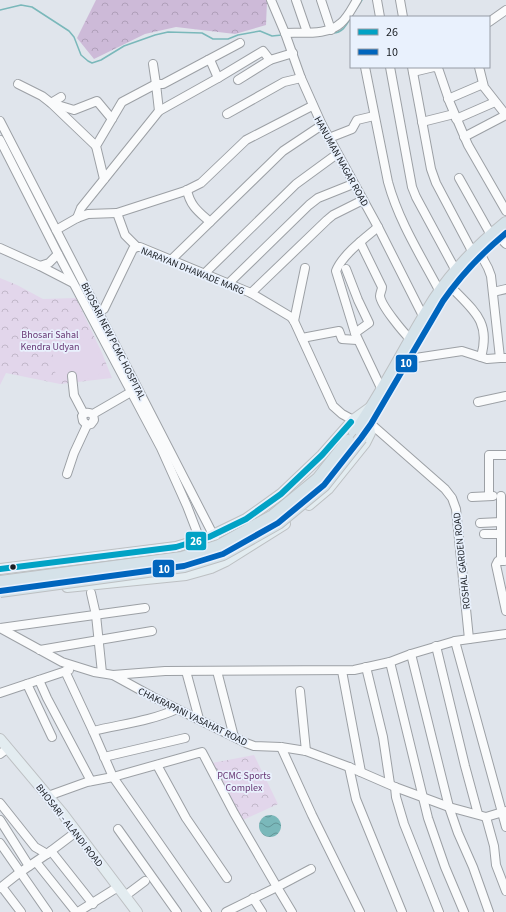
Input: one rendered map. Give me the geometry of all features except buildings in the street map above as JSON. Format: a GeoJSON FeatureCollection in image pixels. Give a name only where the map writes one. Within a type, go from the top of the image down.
{"type":"FeatureCollection","features":[{"type":"Feature","properties":{"kind":"highway"},"geometry":{"type":"LineString","coordinates":[[0,591],[184,566],[223,554],[278,523],[324,485],[358,436],[372,406],[440,292],[456,271],[501,237],[506,223]]}},
{"type":"Feature","properties":{"kind":"highway"},"geometry":{"type":"LineString","coordinates":[[0,582],[182,558],[219,546],[273,516],[318,479],[370,425],[452,288],[477,254]]}},
{"type":"Feature","properties":{"kind":"main road"},"geometry":{"type":"LineString","coordinates":[[0,570],[176,547],[214,535],[246,519],[281,494],[322,455],[353,420],[372,406]]}},
{"type":"Feature","properties":{"kind":"main road"},"geometry":{"type":"LineString","coordinates":[[0,597],[21,593],[92,589],[186,575],[210,568],[226,561],[281,528],[328,489],[366,443],[370,433],[370,425]]}},
{"type":"Feature","properties":{"kind":"main road"},"geometry":{"type":"LineString","coordinates":[[88,558],[92,589]]}},
{"type":"Feature","properties":{"kind":"main road","name":"BHOSARI - ALANDI ROAD"},"geometry":{"type":"LineString","coordinates":[[0,739],[4,751],[48,796],[137,912]]}},
{"type":"Feature","properties":{"kind":"street","name":"HANUMAN NAGAR ROAD"},"geometry":{"type":"LineString","coordinates":[[271,0],[286,33],[312,106],[378,227],[424,318]]}},
{"type":"Feature","properties":{"kind":"street"},"geometry":{"type":"LineString","coordinates":[[296,0],[308,32]]}},
{"type":"Feature","properties":{"kind":"street"},"geometry":{"type":"LineString","coordinates":[[321,0],[331,30]]}},
{"type":"Feature","properties":{"kind":"street"},"geometry":{"type":"LineString","coordinates":[[377,0],[380,16]]}},
{"type":"Feature","properties":{"kind":"street"},"geometry":{"type":"LineString","coordinates":[[400,0],[403,16]]}},
{"type":"Feature","properties":{"kind":"street"},"geometry":{"type":"LineString","coordinates":[[286,33],[331,30],[341,23],[355,8]]}},
{"type":"Feature","properties":{"kind":"street"},"geometry":{"type":"LineString","coordinates":[[490,21],[506,10]]}},
{"type":"Feature","properties":{"kind":"street"},"geometry":{"type":"LineString","coordinates":[[96,146],[122,102],[156,84],[163,84],[240,43]]}},
{"type":"Feature","properties":{"kind":"street"},"geometry":{"type":"LineString","coordinates":[[77,218],[80,208],[159,111],[263,51],[270,60]]}},
{"type":"Feature","properties":{"kind":"street"},"geometry":{"type":"LineString","coordinates":[[238,80],[270,60],[293,53]]}},
{"type":"Feature","properties":{"kind":"street"},"geometry":{"type":"LineString","coordinates":[[208,60],[211,62],[218,78]]}},
{"type":"Feature","properties":{"kind":"street"},"geometry":{"type":"LineString","coordinates":[[153,64],[159,111]]}},
{"type":"Feature","properties":{"kind":"street"},"geometry":{"type":"LineString","coordinates":[[365,68],[392,198],[399,216],[440,292]]}},
{"type":"Feature","properties":{"kind":"street"},"geometry":{"type":"LineString","coordinates":[[390,68],[412,187],[456,271]]}},
{"type":"Feature","properties":{"kind":"street"},"geometry":{"type":"LineString","coordinates":[[409,360],[462,351],[492,359],[503,358],[490,272],[477,254],[436,183],[430,168],[413,69],[424,68]]}},
{"type":"Feature","properties":{"kind":"street"},"geometry":{"type":"LineString","coordinates":[[436,68],[464,137],[506,211]]}},
{"type":"Feature","properties":{"kind":"street"},"geometry":{"type":"LineString","coordinates":[[464,137],[506,115],[483,84],[479,68]]}},
{"type":"Feature","properties":{"kind":"street"},"geometry":{"type":"LineString","coordinates":[[227,114],[284,82],[301,78]]}},
{"type":"Feature","properties":{"kind":"street"},"geometry":{"type":"LineString","coordinates":[[18,84],[42,96],[51,103],[96,146],[104,179]]}},
{"type":"Feature","properties":{"kind":"street"},"geometry":{"type":"LineString","coordinates":[[448,99],[483,84]]}},
{"type":"Feature","properties":{"kind":"street"},"geometry":{"type":"LineString","coordinates":[[51,103],[61,97]]}},
{"type":"Feature","properties":{"kind":"street"},"geometry":{"type":"LineString","coordinates":[[51,103],[74,110],[97,101],[112,119]]}},
{"type":"Feature","properties":{"kind":"street"},"geometry":{"type":"LineString","coordinates":[[422,122],[455,117],[496,102]]}},
{"type":"Feature","properties":{"kind":"street"},"geometry":{"type":"LineString","coordinates":[[56,230],[77,218],[88,214],[117,213],[187,190],[201,183],[246,140],[312,106]]}},
{"type":"Feature","properties":{"kind":"street"},"geometry":{"type":"LineString","coordinates":[[329,138],[352,129],[358,120],[374,116]]}},
{"type":"Feature","properties":{"kind":"street","name":"BHOSARI NEW PCMC HOSPITAL"},"geometry":{"type":"LineString","coordinates":[[0,121],[214,535],[226,561]]}},
{"type":"Feature","properties":{"kind":"street"},"geometry":{"type":"LineString","coordinates":[[171,260],[283,150],[322,125]]}},
{"type":"Feature","properties":{"kind":"street","name":"BHOSARI NEW PCMC HOSPITAL"},"geometry":{"type":"LineString","coordinates":[[0,140],[59,257],[161,448],[191,515],[210,568]]}},
{"type":"Feature","properties":{"kind":"street"},"geometry":{"type":"LineString","coordinates":[[205,273],[296,184],[337,154]]}},
{"type":"Feature","properties":{"kind":"street"},"geometry":{"type":"LineString","coordinates":[[460,178],[501,237]]}},
{"type":"Feature","properties":{"kind":"street"},"geometry":{"type":"LineString","coordinates":[[228,284],[309,205],[318,198],[354,184]]}},
{"type":"Feature","properties":{"kind":"street"},"geometry":{"type":"LineString","coordinates":[[187,190],[189,200],[210,222]]}},
{"type":"Feature","properties":{"kind":"street"},"geometry":{"type":"LineString","coordinates":[[251,293],[327,220],[363,200]]}},
{"type":"Feature","properties":{"kind":"street","name":"NARAYAN DHAWADE MARG"},"geometry":{"type":"LineString","coordinates":[[117,213],[125,235],[137,247],[205,273],[251,293],[291,317],[333,406],[342,414],[353,420]]}},
{"type":"Feature","properties":{"kind":"street"},"geometry":{"type":"LineString","coordinates":[[378,227],[360,242],[346,257],[336,271],[356,337],[382,390]]}},
{"type":"Feature","properties":{"kind":"street"},"geometry":{"type":"LineString","coordinates":[[360,242],[382,287],[380,294],[382,300],[401,330],[411,340]]}},
{"type":"Feature","properties":{"kind":"street"},"geometry":{"type":"LineString","coordinates":[[91,316],[104,309],[133,249],[137,247]]}},
{"type":"Feature","properties":{"kind":"street"},"geometry":{"type":"LineString","coordinates":[[0,248],[73,283]]}},
{"type":"Feature","properties":{"kind":"street"},"geometry":{"type":"LineString","coordinates":[[40,266],[59,257],[69,255]]}},
{"type":"Feature","properties":{"kind":"street"},"geometry":{"type":"LineString","coordinates":[[294,321],[305,268]]}},
{"type":"Feature","properties":{"kind":"street"},"geometry":{"type":"LineString","coordinates":[[302,338],[339,331],[342,339],[356,337],[369,323],[346,269]]}},
{"type":"Feature","properties":{"kind":"street"},"geometry":{"type":"LineString","coordinates":[[69,275],[77,270]]}},
{"type":"Feature","properties":{"kind":"street"},"geometry":{"type":"LineString","coordinates":[[452,288],[477,316],[484,328],[485,346],[481,357]]}},
{"type":"Feature","properties":{"kind":"street"},"geometry":{"type":"LineString","coordinates":[[493,292],[506,289]]}},
{"type":"Feature","properties":{"kind":"street"},"geometry":{"type":"LineString","coordinates":[[72,376],[74,394],[84,414],[82,416],[83,421],[87,424]]}},
{"type":"Feature","properties":{"kind":"street"},"geometry":{"type":"LineString","coordinates":[[84,414],[89,412],[94,414],[131,392]]}},
{"type":"Feature","properties":{"kind":"street"},"geometry":{"type":"LineString","coordinates":[[478,402],[506,396]]}},
{"type":"Feature","properties":{"kind":"street"},"geometry":{"type":"LineString","coordinates":[[67,474],[74,453],[87,424],[91,424],[94,420],[94,414]]}},
{"type":"Feature","properties":{"kind":"street","name":"ROSHAL GARDEN ROAD"},"geometry":{"type":"LineString","coordinates":[[370,425],[445,489],[452,498],[456,510],[469,638]]}},
{"type":"Feature","properties":{"kind":"street"},"geometry":{"type":"LineString","coordinates":[[489,496],[489,456],[506,455]]}},
{"type":"Feature","properties":{"kind":"street"},"geometry":{"type":"LineString","coordinates":[[472,497],[503,496],[501,522],[503,561],[496,562],[496,565],[506,611]]}},
{"type":"Feature","properties":{"kind":"street"},"geometry":{"type":"LineString","coordinates":[[480,523],[501,522]]}},
{"type":"Feature","properties":{"kind":"street"},"geometry":{"type":"LineString","coordinates":[[484,534],[501,534]]}},
{"type":"Feature","properties":{"kind":"street"},"geometry":{"type":"LineString","coordinates":[[92,589],[102,673]]}},
{"type":"Feature","properties":{"kind":"street"},"geometry":{"type":"LineString","coordinates":[[0,628],[145,608]]}},
{"type":"Feature","properties":{"kind":"street","name":"CHAKRAPANI VASAHAT ROAD"},"geometry":{"type":"LineString","coordinates":[[0,628],[62,662],[113,675],[153,697],[254,746],[281,747],[306,751],[349,767],[392,786],[449,807],[482,816]]}},
{"type":"Feature","properties":{"kind":"street"},"geometry":{"type":"LineString","coordinates":[[40,650],[152,631]]}},
{"type":"Feature","properties":{"kind":"street"},"geometry":{"type":"LineString","coordinates":[[113,675],[186,671],[342,671],[390,662],[455,641],[506,634]]}},
{"type":"Feature","properties":{"kind":"street"},"geometry":{"type":"LineString","coordinates":[[455,641],[474,713],[504,812],[506,827]]}},
{"type":"Feature","properties":{"kind":"street"},"geometry":{"type":"LineString","coordinates":[[436,646],[465,766],[494,846],[496,865],[506,890]]}},
{"type":"Feature","properties":{"kind":"street"},"geometry":{"type":"LineString","coordinates":[[411,654],[449,807],[458,833],[473,866],[489,912]]}},
{"type":"Feature","properties":{"kind":"street"},"geometry":{"type":"LineString","coordinates":[[390,662],[428,818],[445,867],[464,912]]}},
{"type":"Feature","properties":{"kind":"street"},"geometry":{"type":"LineString","coordinates":[[0,693],[78,667]]}},
{"type":"Feature","properties":{"kind":"street"},"geometry":{"type":"LineString","coordinates":[[366,667],[392,786],[404,824],[439,912]]}},
{"type":"Feature","properties":{"kind":"street"},"geometry":{"type":"LineString","coordinates":[[65,671],[113,777],[207,912]]}},
{"type":"Feature","properties":{"kind":"street"},"geometry":{"type":"LineString","coordinates":[[186,671],[198,719]]}},
{"type":"Feature","properties":{"kind":"street"},"geometry":{"type":"LineString","coordinates":[[218,671],[234,737]]}},
{"type":"Feature","properties":{"kind":"street"},"geometry":{"type":"LineString","coordinates":[[342,671],[361,772]]}},
{"type":"Feature","properties":{"kind":"street"},"geometry":{"type":"LineString","coordinates":[[39,680],[86,773],[92,781]]}},
{"type":"Feature","properties":{"kind":"street"},"geometry":{"type":"LineString","coordinates":[[27,684],[52,737]]}},
{"type":"Feature","properties":{"kind":"street"},"geometry":{"type":"LineString","coordinates":[[300,691],[306,751]]}},
{"type":"Feature","properties":{"kind":"street"},"geometry":{"type":"LineString","coordinates":[[93,731],[146,720],[177,709]]}},
{"type":"Feature","properties":{"kind":"street"},"geometry":{"type":"LineString","coordinates":[[104,757],[185,738]]}},
{"type":"Feature","properties":{"kind":"street"},"geometry":{"type":"LineString","coordinates":[[281,747],[312,815],[360,912]]}},
{"type":"Feature","properties":{"kind":"street"},"geometry":{"type":"LineString","coordinates":[[48,796],[92,781],[113,777],[202,752],[234,813],[292,912]]}},
{"type":"Feature","properties":{"kind":"street"},"geometry":{"type":"LineString","coordinates":[[157,765],[186,818],[227,878]]}},
{"type":"Feature","properties":{"kind":"street"},"geometry":{"type":"LineString","coordinates":[[349,767],[356,799],[402,912]]}},
{"type":"Feature","properties":{"kind":"street"},"geometry":{"type":"LineString","coordinates":[[0,803],[35,847],[49,853],[94,904]]}},
{"type":"Feature","properties":{"kind":"street"},"geometry":{"type":"LineString","coordinates":[[482,816],[504,812]]}},
{"type":"Feature","properties":{"kind":"street"},"geometry":{"type":"LineString","coordinates":[[0,820],[32,864],[77,912],[94,904],[118,887]]}},
{"type":"Feature","properties":{"kind":"street"},"geometry":{"type":"LineString","coordinates":[[118,829],[177,912]]}},
{"type":"Feature","properties":{"kind":"street"},"geometry":{"type":"LineString","coordinates":[[21,912],[2,885],[49,853],[76,832]]}},
{"type":"Feature","properties":{"kind":"street"},"geometry":{"type":"LineString","coordinates":[[0,843],[48,912]]}},
{"type":"Feature","properties":{"kind":"street"},"geometry":{"type":"LineString","coordinates":[[231,911],[253,898],[311,869]]}},
{"type":"Feature","properties":{"kind":"street"},"geometry":{"type":"LineString","coordinates":[[125,896],[145,881]]}},
{"type":"Feature","properties":{"kind":"street"},"geometry":{"type":"LineString","coordinates":[[253,898],[262,912]]}},
{"type":"Feature","properties":{"kind":"green space"},"geometry":{"type":"Polygon","coordinates":[[[96,0],[266,0],[266,25],[235,34],[176,27],[145,34],[94,59],[77,38],[96,0]]]}},
{"type":"Feature","properties":{"kind":"green space","name":"Bhosari Sahal Kendra Udyan"},"geometry":{"type":"Polygon","coordinates":[[[0,278],[43,299],[76,298],[112,378],[60,384],[6,373],[0,385],[0,278]]]}},
{"type":"Feature","properties":{"kind":"green space"},"geometry":{"type":"Polygon","coordinates":[[[54,337],[88,339],[94,341],[102,363],[98,378],[78,379],[58,376],[52,368],[54,337]]]}},
{"type":"Feature","properties":{"kind":"green space","name":"PCMC Sports Complex"},"geometry":{"type":"Polygon","coordinates":[[[254,755],[278,804],[243,820],[212,763],[254,755]]]}},
{"type":"Feature","properties":{"kind":"water"},"geometry":{"type":"Polygon","coordinates":[[[270,815],[278,818],[281,826],[278,834],[270,837],[262,834],[259,826],[262,818],[270,815]]]}},
{"type":"Feature","properties":{"kind":"waterway"},"geometry":{"type":"LineString","coordinates":[[354,12],[362,0]]}},
{"type":"Feature","properties":{"kind":"waterway"},"geometry":{"type":"LineString","coordinates":[[0,10],[21,5],[32,7],[69,31],[74,37],[81,55],[92,63],[101,60],[124,46],[168,32],[202,33],[213,39],[228,39],[238,35],[260,31],[272,36],[282,35]]}},
{"type":"Feature","properties":{"kind":"waterway"},"geometry":{"type":"LineString","coordinates":[[333,33],[336,33],[345,27],[350,19]]}},
{"type":"Feature","properties":{"kind":"transit line","name":"10"},"geometry":{"type":"LineString","coordinates":[[0,591],[184,566],[223,554],[278,523],[324,485],[361,438],[371,424],[443,301],[472,265],[506,233]]}},
{"type":"Feature","properties":{"kind":"transit line","name":"26"},"geometry":{"type":"LineString","coordinates":[[0,569],[176,547],[209,537],[246,519],[281,494],[322,455],[351,422]]}}]}
